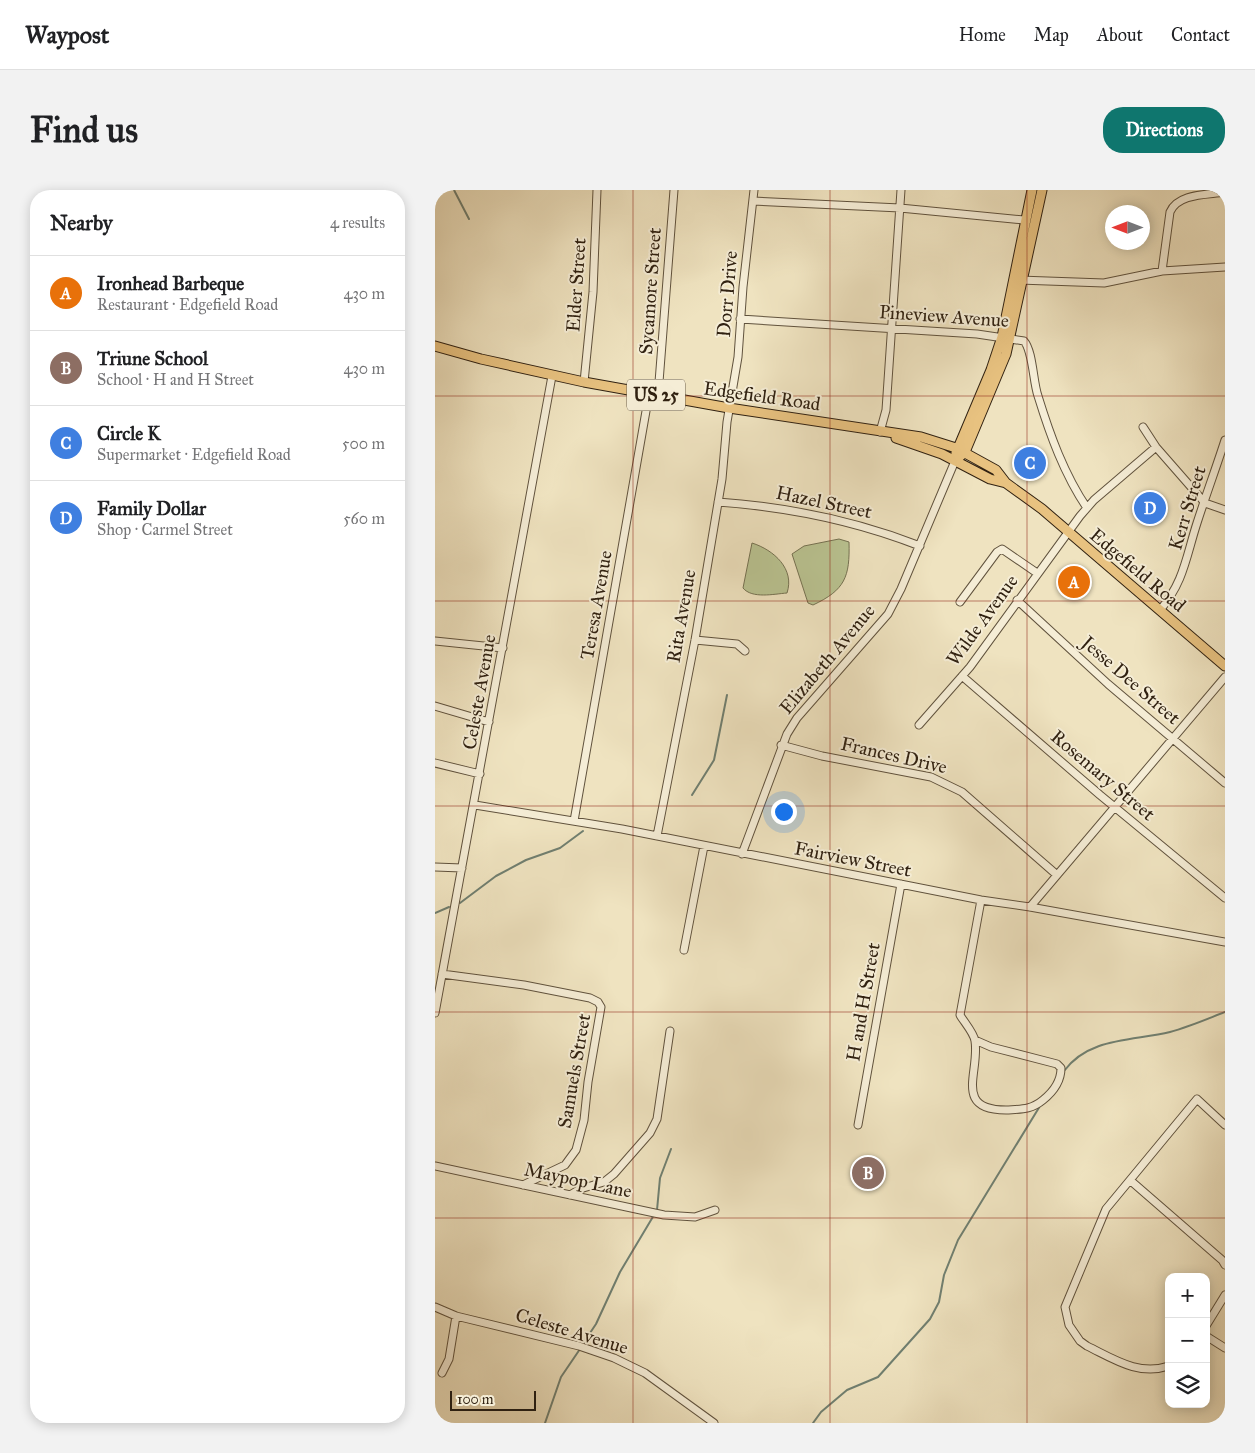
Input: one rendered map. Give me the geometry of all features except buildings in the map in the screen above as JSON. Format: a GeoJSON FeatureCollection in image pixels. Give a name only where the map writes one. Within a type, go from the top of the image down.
{"type":"FeatureCollection","features":[{"type":"Feature","properties":{"kind":"main road"},"geometry":{"type":"LineString","coordinates":[[1018,280],[1024,220],[1032,190]]}},
{"type":"Feature","properties":{"kind":"main road"},"geometry":{"type":"LineString","coordinates":[[955,461],[965,452],[996,380],[1018,280],[1042,190]]}},
{"type":"Feature","properties":{"kind":"main road"},"geometry":{"type":"LineString","coordinates":[[955,461],[956,448],[1006,337]]}},
{"type":"Feature","properties":{"kind":"main road","name":"Edgefield Road"},"geometry":{"type":"LineString","coordinates":[[435,346],[552,376],[654,395],[730,404],[880,432],[921,437],[956,448],[996,470],[1006,483],[1067,531],[1225,666]]}},
{"type":"Feature","properties":{"kind":"main road","name":"Edgefield Road"},"geometry":{"type":"LineString","coordinates":[[880,432],[955,461],[990,479],[1006,483]]}},
{"type":"Feature","properties":{"kind":"street","name":"Elder Street"},"geometry":{"type":"LineString","coordinates":[[584,382],[595,273],[597,190]]}},
{"type":"Feature","properties":{"kind":"street","name":"Sycamore Street"},"geometry":{"type":"LineString","coordinates":[[654,395],[674,190]]}},
{"type":"Feature","properties":{"kind":"street","name":"Dorr Drive"},"geometry":{"type":"LineString","coordinates":[[730,404],[738,357],[740,318],[754,190]]}},
{"type":"Feature","properties":{"kind":"street"},"geometry":{"type":"LineString","coordinates":[[880,432],[886,414],[901,190]]}},
{"type":"Feature","properties":{"kind":"street"},"geometry":{"type":"LineString","coordinates":[[1162,271],[1170,212],[1174,204],[1186,198],[1225,192]]}},
{"type":"Feature","properties":{"kind":"street"},"geometry":{"type":"LineString","coordinates":[[753,201],[900,208],[1024,220]]}},
{"type":"Feature","properties":{"kind":"street"},"geometry":{"type":"LineString","coordinates":[[1018,280],[1105,283],[1162,271],[1225,267]]}},
{"type":"Feature","properties":{"kind":"street","name":"Pineview Avenue"},"geometry":{"type":"LineString","coordinates":[[740,318],[1006,337],[1024,341],[1051,439],[1087,508]]}},
{"type":"Feature","properties":{"kind":"street","name":"Celeste Avenue"},"geometry":{"type":"LineString","coordinates":[[435,1013],[475,805],[552,376]]}},
{"type":"Feature","properties":{"kind":"street","name":"Teresa Avenue"},"geometry":{"type":"LineString","coordinates":[[574,822],[654,395]]}},
{"type":"Feature","properties":{"kind":"street","name":"Rita Avenue"},"geometry":{"type":"LineString","coordinates":[[657,836],[695,640],[718,502],[730,404]]}},
{"type":"Feature","properties":{"kind":"street"},"geometry":{"type":"LineString","coordinates":[[1143,427],[1156,447],[1205,503],[1225,510]]}},
{"type":"Feature","properties":{"kind":"street","name":"Kerr Street"},"geometry":{"type":"LineString","coordinates":[[1160,610],[1177,588],[1187,564],[1225,440]]}},
{"type":"Feature","properties":{"kind":"street","name":"Wilde Avenue"},"geometry":{"type":"LineString","coordinates":[[919,725],[962,676],[1067,531],[1087,508],[1120,476],[1156,447]]}},
{"type":"Feature","properties":{"kind":"street","name":"Elizabeth Avenue"},"geometry":{"type":"LineString","coordinates":[[742,854],[781,745],[797,718],[888,614],[920,546],[955,461]]}},
{"type":"Feature","properties":{"kind":"street","name":"Hazel Street"},"geometry":{"type":"LineString","coordinates":[[718,502],[756,505],[844,520],[920,546]]}},
{"type":"Feature","properties":{"kind":"street"},"geometry":{"type":"LineString","coordinates":[[960,602],[997,552],[1002,549],[1037,573]]}},
{"type":"Feature","properties":{"kind":"street","name":"Jesse Dee Street"},"geometry":{"type":"LineString","coordinates":[[1017,600],[1108,684],[1225,783]]}},
{"type":"Feature","properties":{"kind":"street"},"geometry":{"type":"LineString","coordinates":[[695,640],[737,644],[745,651]]}},
{"type":"Feature","properties":{"kind":"street"},"geometry":{"type":"LineString","coordinates":[[435,641],[503,648]]}},
{"type":"Feature","properties":{"kind":"street","name":"Rosemary Street"},"geometry":{"type":"LineString","coordinates":[[962,676],[1114,807],[1225,898]]}},
{"type":"Feature","properties":{"kind":"street"},"geometry":{"type":"LineString","coordinates":[[1029,907],[1225,678]]}},
{"type":"Feature","properties":{"kind":"street"},"geometry":{"type":"LineString","coordinates":[[435,706],[489,722]]}},
{"type":"Feature","properties":{"kind":"street","name":"Frances Drive"},"geometry":{"type":"LineString","coordinates":[[781,745],[822,756],[931,777],[947,783],[962,792],[1057,875]]}},
{"type":"Feature","properties":{"kind":"street"},"geometry":{"type":"LineString","coordinates":[[435,763],[480,774]]}},
{"type":"Feature","properties":{"kind":"street","name":"Fairview Street"},"geometry":{"type":"LineString","coordinates":[[475,805],[657,836],[981,900],[1225,942]]}},
{"type":"Feature","properties":{"kind":"street"},"geometry":{"type":"LineString","coordinates":[[684,950],[704,846]]}},
{"type":"Feature","properties":{"kind":"street"},"geometry":{"type":"LineString","coordinates":[[435,867],[462,868]]}},
{"type":"Feature","properties":{"kind":"street","name":"H and H Street"},"geometry":{"type":"LineString","coordinates":[[858,1125],[901,884]]}},
{"type":"Feature","properties":{"kind":"street"},"geometry":{"type":"LineString","coordinates":[[975,1040],[972,1086],[973,1094],[981,1105],[997,1110],[1035,1107],[1053,1092],[1061,1075],[1061,1068],[1057,1064],[991,1047],[975,1040],[959,1015],[981,900]]}},
{"type":"Feature","properties":{"kind":"street","name":"Samuels Street"},"geometry":{"type":"LineString","coordinates":[[443,974],[524,985],[590,998],[598,1002],[601,1008],[588,1082],[584,1120],[576,1150],[565,1165],[523,1185]]}},
{"type":"Feature","properties":{"kind":"street"},"geometry":{"type":"LineString","coordinates":[[570,1195],[580,1189],[604,1182],[614,1174],[654,1127],[657,1119],[670,1031]]}},
{"type":"Feature","properties":{"kind":"street"},"geometry":{"type":"LineString","coordinates":[[1165,1367],[1151,1371],[1137,1370],[1080,1342],[1069,1325],[1065,1307],[1106,1209],[1197,1099],[1225,1125]]}},
{"type":"Feature","properties":{"kind":"street","name":"Maypop Lane"},"geometry":{"type":"LineString","coordinates":[[435,1166],[682,1217],[695,1217],[715,1210]]}},
{"type":"Feature","properties":{"kind":"street"},"geometry":{"type":"LineString","coordinates":[[1131,1181],[1222,1260],[1225,1265]]}},
{"type":"Feature","properties":{"kind":"street"},"geometry":{"type":"LineString","coordinates":[[1210,1319],[1225,1295]]}},
{"type":"Feature","properties":{"kind":"street","name":"Celeste Avenue"},"geometry":{"type":"LineString","coordinates":[[435,1307],[456,1316],[579,1346],[614,1358],[645,1373],[714,1423]]}},
{"type":"Feature","properties":{"kind":"street"},"geometry":{"type":"LineString","coordinates":[[442,1373],[449,1359],[456,1316]]}},
{"type":"Feature","properties":{"kind":"street"},"geometry":{"type":"LineString","coordinates":[[1210,1339],[1225,1348]]}},
{"type":"Feature","properties":{"kind":"green space"},"geometry":{"type":"Polygon","coordinates":[[[839,539],[849,542],[848,564],[843,581],[832,594],[813,605],[808,603],[792,554],[804,546],[839,539]]]}},
{"type":"Feature","properties":{"kind":"green space"},"geometry":{"type":"Polygon","coordinates":[[[752,543],[768,550],[781,562],[788,576],[787,593],[757,595],[743,588],[752,543]]]}},
{"type":"Feature","properties":{"kind":"waterway"},"geometry":{"type":"LineString","coordinates":[[454,190],[469,219]]}},
{"type":"Feature","properties":{"kind":"waterway"},"geometry":{"type":"LineString","coordinates":[[692,795],[714,760],[727,695]]}},
{"type":"Feature","properties":{"kind":"waterway"},"geometry":{"type":"LineString","coordinates":[[460,903],[496,876],[526,860],[560,848],[583,831]]}},
{"type":"Feature","properties":{"kind":"waterway"},"geometry":{"type":"LineString","coordinates":[[435,913],[449,907]]}},
{"type":"Feature","properties":{"kind":"waterway"},"geometry":{"type":"LineString","coordinates":[[1064,1071],[1074,1060],[1099,1046],[1170,1032],[1225,1012]]}},
{"type":"Feature","properties":{"kind":"waterway"},"geometry":{"type":"LineString","coordinates":[[813,1423],[821,1412],[847,1390],[878,1377],[930,1319],[939,1302],[944,1275],[958,1240],[1040,1106]]}},
{"type":"Feature","properties":{"kind":"waterway"},"geometry":{"type":"LineString","coordinates":[[582,1345],[596,1324],[620,1272],[657,1210],[660,1178],[671,1149]]}},
{"type":"Feature","properties":{"kind":"waterway"},"geometry":{"type":"LineString","coordinates":[[545,1423],[561,1377],[580,1349]]}},
{"type":"Feature","properties":{"kind":"place","name":"Circle K"},"geometry":{"type":"Point","coordinates":[1030,463]}},
{"type":"Feature","properties":{"kind":"place","name":"Family Dollar"},"geometry":{"type":"Point","coordinates":[1150,508]}},
{"type":"Feature","properties":{"kind":"place","name":"Ironhead Barbeque"},"geometry":{"type":"Point","coordinates":[1074,582]}},
{"type":"Feature","properties":{"kind":"place","name":"Triune School"},"geometry":{"type":"Point","coordinates":[868,1173]}}]}
